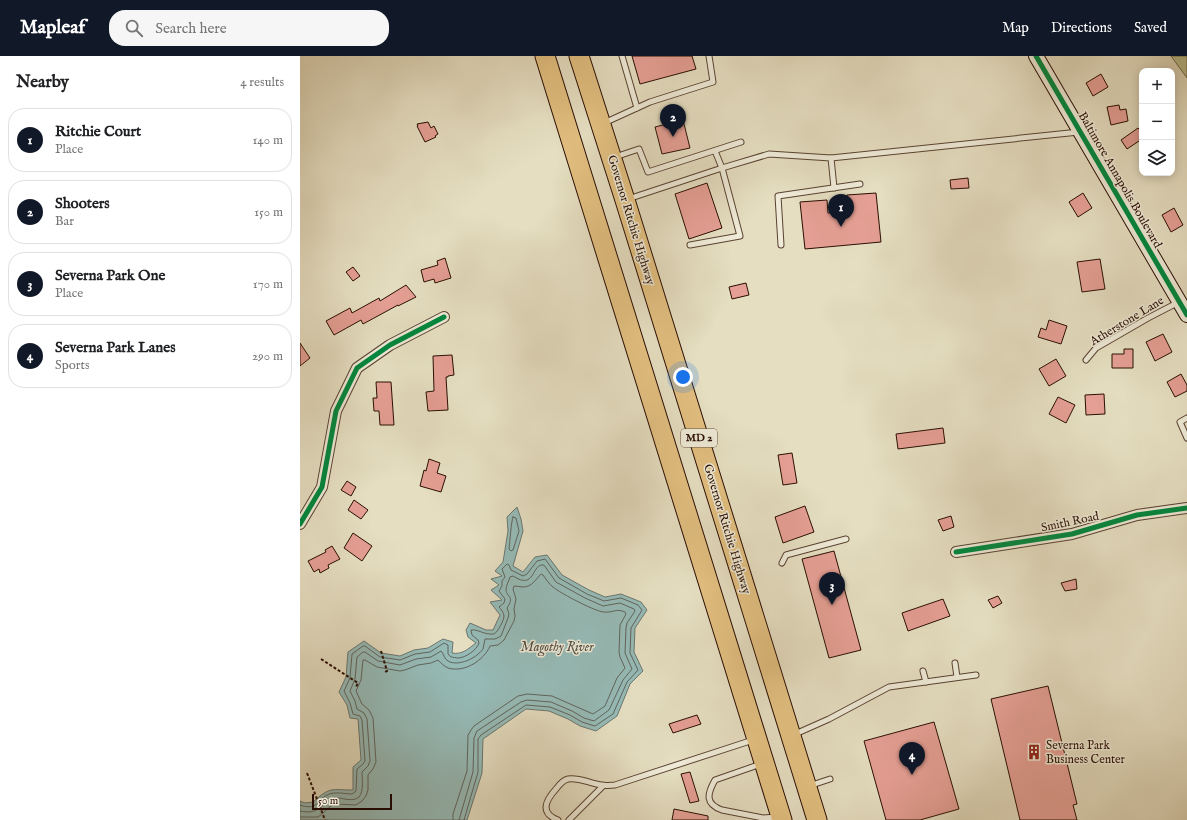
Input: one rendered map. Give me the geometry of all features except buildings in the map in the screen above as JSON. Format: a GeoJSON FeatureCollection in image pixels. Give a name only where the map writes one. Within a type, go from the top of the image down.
{"type":"FeatureCollection","features":[{"type":"Feature","properties":{"kind":"highway","name":"MD 2"},"geometry":{"type":"LineString","coordinates":[[545,56],[781,818]]}},
{"type":"Feature","properties":{"kind":"highway","name":"Governor Ritchie Highway"},"geometry":{"type":"LineString","coordinates":[[579,56],[612,158],[816,820]]}},
{"type":"Feature","properties":{"kind":"street","name":"Baltimore Annapolis Boulevard"},"geometry":{"type":"LineString","coordinates":[[1036,56],[1187,315]]}},
{"type":"Feature","properties":{"kind":"street"},"geometry":{"type":"LineString","coordinates":[[300,524],[322,488],[336,411],[356,368],[390,345],[444,317]]}},
{"type":"Feature","properties":{"kind":"street","name":"Smith Road"},"geometry":{"type":"LineString","coordinates":[[956,552],[1072,534],[1137,515],[1187,508]]}},
{"type":"Feature","properties":{"kind":"lane"},"geometry":{"type":"LineString","coordinates":[[622,56],[637,108]]}},
{"type":"Feature","properties":{"kind":"lane"},"geometry":{"type":"LineString","coordinates":[[601,124],[650,102],[713,82],[709,56]]}},
{"type":"Feature","properties":{"kind":"lane"},"geometry":{"type":"LineString","coordinates":[[625,200],[770,154],[831,158],[1080,132]]}},
{"type":"Feature","properties":{"kind":"lane"},"geometry":{"type":"LineString","coordinates":[[612,158],[639,149],[648,172],[741,142]]}},
{"type":"Feature","properties":{"kind":"lane"},"geometry":{"type":"LineString","coordinates":[[690,245],[740,236],[722,168],[715,150]]}},
{"type":"Feature","properties":{"kind":"lane"},"geometry":{"type":"LineString","coordinates":[[831,158],[834,188]]}},
{"type":"Feature","properties":{"kind":"lane"},"geometry":{"type":"LineString","coordinates":[[781,245],[778,196],[860,184]]}},
{"type":"Feature","properties":{"kind":"lane","name":"Atherstone Lane"},"geometry":{"type":"LineString","coordinates":[[1086,360],[1096,348],[1148,318],[1180,302]]}},
{"type":"Feature","properties":{"kind":"lane"},"geometry":{"type":"LineString","coordinates":[[1187,418],[1180,422],[1187,438]]}},
{"type":"Feature","properties":{"kind":"lane"},"geometry":{"type":"LineString","coordinates":[[782,564],[786,555],[846,539]]}},
{"type":"Feature","properties":{"kind":"lane"},"geometry":{"type":"LineString","coordinates":[[955,663],[957,677]]}},
{"type":"Feature","properties":{"kind":"lane"},"geometry":{"type":"LineString","coordinates":[[923,670],[926,682]]}},
{"type":"Feature","properties":{"kind":"lane"},"geometry":{"type":"LineString","coordinates":[[791,736],[828,719],[889,687],[976,675]]}},
{"type":"Feature","properties":{"kind":"lane"},"geometry":{"type":"LineString","coordinates":[[558,820],[550,815],[546,808],[546,803],[549,796],[561,783],[568,779],[603,786],[625,782],[756,739]]}},
{"type":"Feature","properties":{"kind":"lane"},"geometry":{"type":"LineString","coordinates":[[764,763],[715,780],[710,789],[710,801],[716,808],[722,810],[763,818],[781,818]]}},
{"type":"Feature","properties":{"kind":"lane"},"geometry":{"type":"LineString","coordinates":[[806,787],[830,779]]}},
{"type":"Feature","properties":{"kind":"lane"},"geometry":{"type":"LineString","coordinates":[[569,820],[603,786]]}},
{"type":"Feature","properties":{"kind":"path"},"geometry":{"type":"LineString","coordinates":[[381,651],[387,671],[385,672]]}},
{"type":"Feature","properties":{"kind":"path"},"geometry":{"type":"LineString","coordinates":[[321,659],[358,683],[356,686]]}},
{"type":"Feature","properties":{"kind":"path"},"geometry":{"type":"LineString","coordinates":[[307,773],[325,820]]}},
{"type":"Feature","properties":{"kind":"green space"},"geometry":{"type":"Polygon","coordinates":[[[1171,56],[1187,56],[1187,78],[1171,56]]]}},
{"type":"Feature","properties":{"kind":"water","name":"Magothy River"},"geometry":{"type":"Polygon","coordinates":[[[517,507],[523,531],[513,566],[523,572],[535,557],[547,555],[562,575],[589,590],[605,597],[621,594],[641,602],[647,610],[635,628],[634,652],[643,671],[630,684],[617,716],[596,731],[580,726],[549,711],[526,709],[483,739],[482,773],[467,820],[300,820],[300,801],[305,803],[313,802],[324,793],[332,790],[353,790],[353,767],[361,760],[358,719],[350,718],[347,705],[339,692],[346,677],[348,652],[364,641],[381,653],[400,656],[414,650],[428,648],[443,639],[453,642],[452,653],[459,653],[465,651],[476,643],[468,637],[466,630],[470,623],[486,630],[493,630],[500,615],[490,602],[502,600],[491,590],[499,585],[491,579],[502,576],[495,571],[503,562],[508,531],[507,517],[517,507]]]}},
{"type":"Feature","properties":{"kind":"cycle path"},"geometry":{"type":"LineString","coordinates":[[1036,56],[1187,315]]}},
{"type":"Feature","properties":{"kind":"cycle path"},"geometry":{"type":"LineString","coordinates":[[300,524],[322,487],[336,411],[357,368],[390,345],[444,317]]}},
{"type":"Feature","properties":{"kind":"cycle path"},"geometry":{"type":"LineString","coordinates":[[956,552],[1072,534],[1137,515],[1187,508]]}},
{"type":"Feature","properties":{"kind":"place","name":"Shooters"},"geometry":{"type":"Point","coordinates":[673,137]}},
{"type":"Feature","properties":{"kind":"place","name":"Ritchie Court"},"geometry":{"type":"Point","coordinates":[841,227]}},
{"type":"Feature","properties":{"kind":"place","name":"Severna Park One"},"geometry":{"type":"Point","coordinates":[832,605]}},
{"type":"Feature","properties":{"kind":"place","name":"Severna Park Business Center"},"geometry":{"type":"Point","coordinates":[1034,752]}},
{"type":"Feature","properties":{"kind":"place","name":"Severna Park Lanes"},"geometry":{"type":"Point","coordinates":[912,775]}}]}
